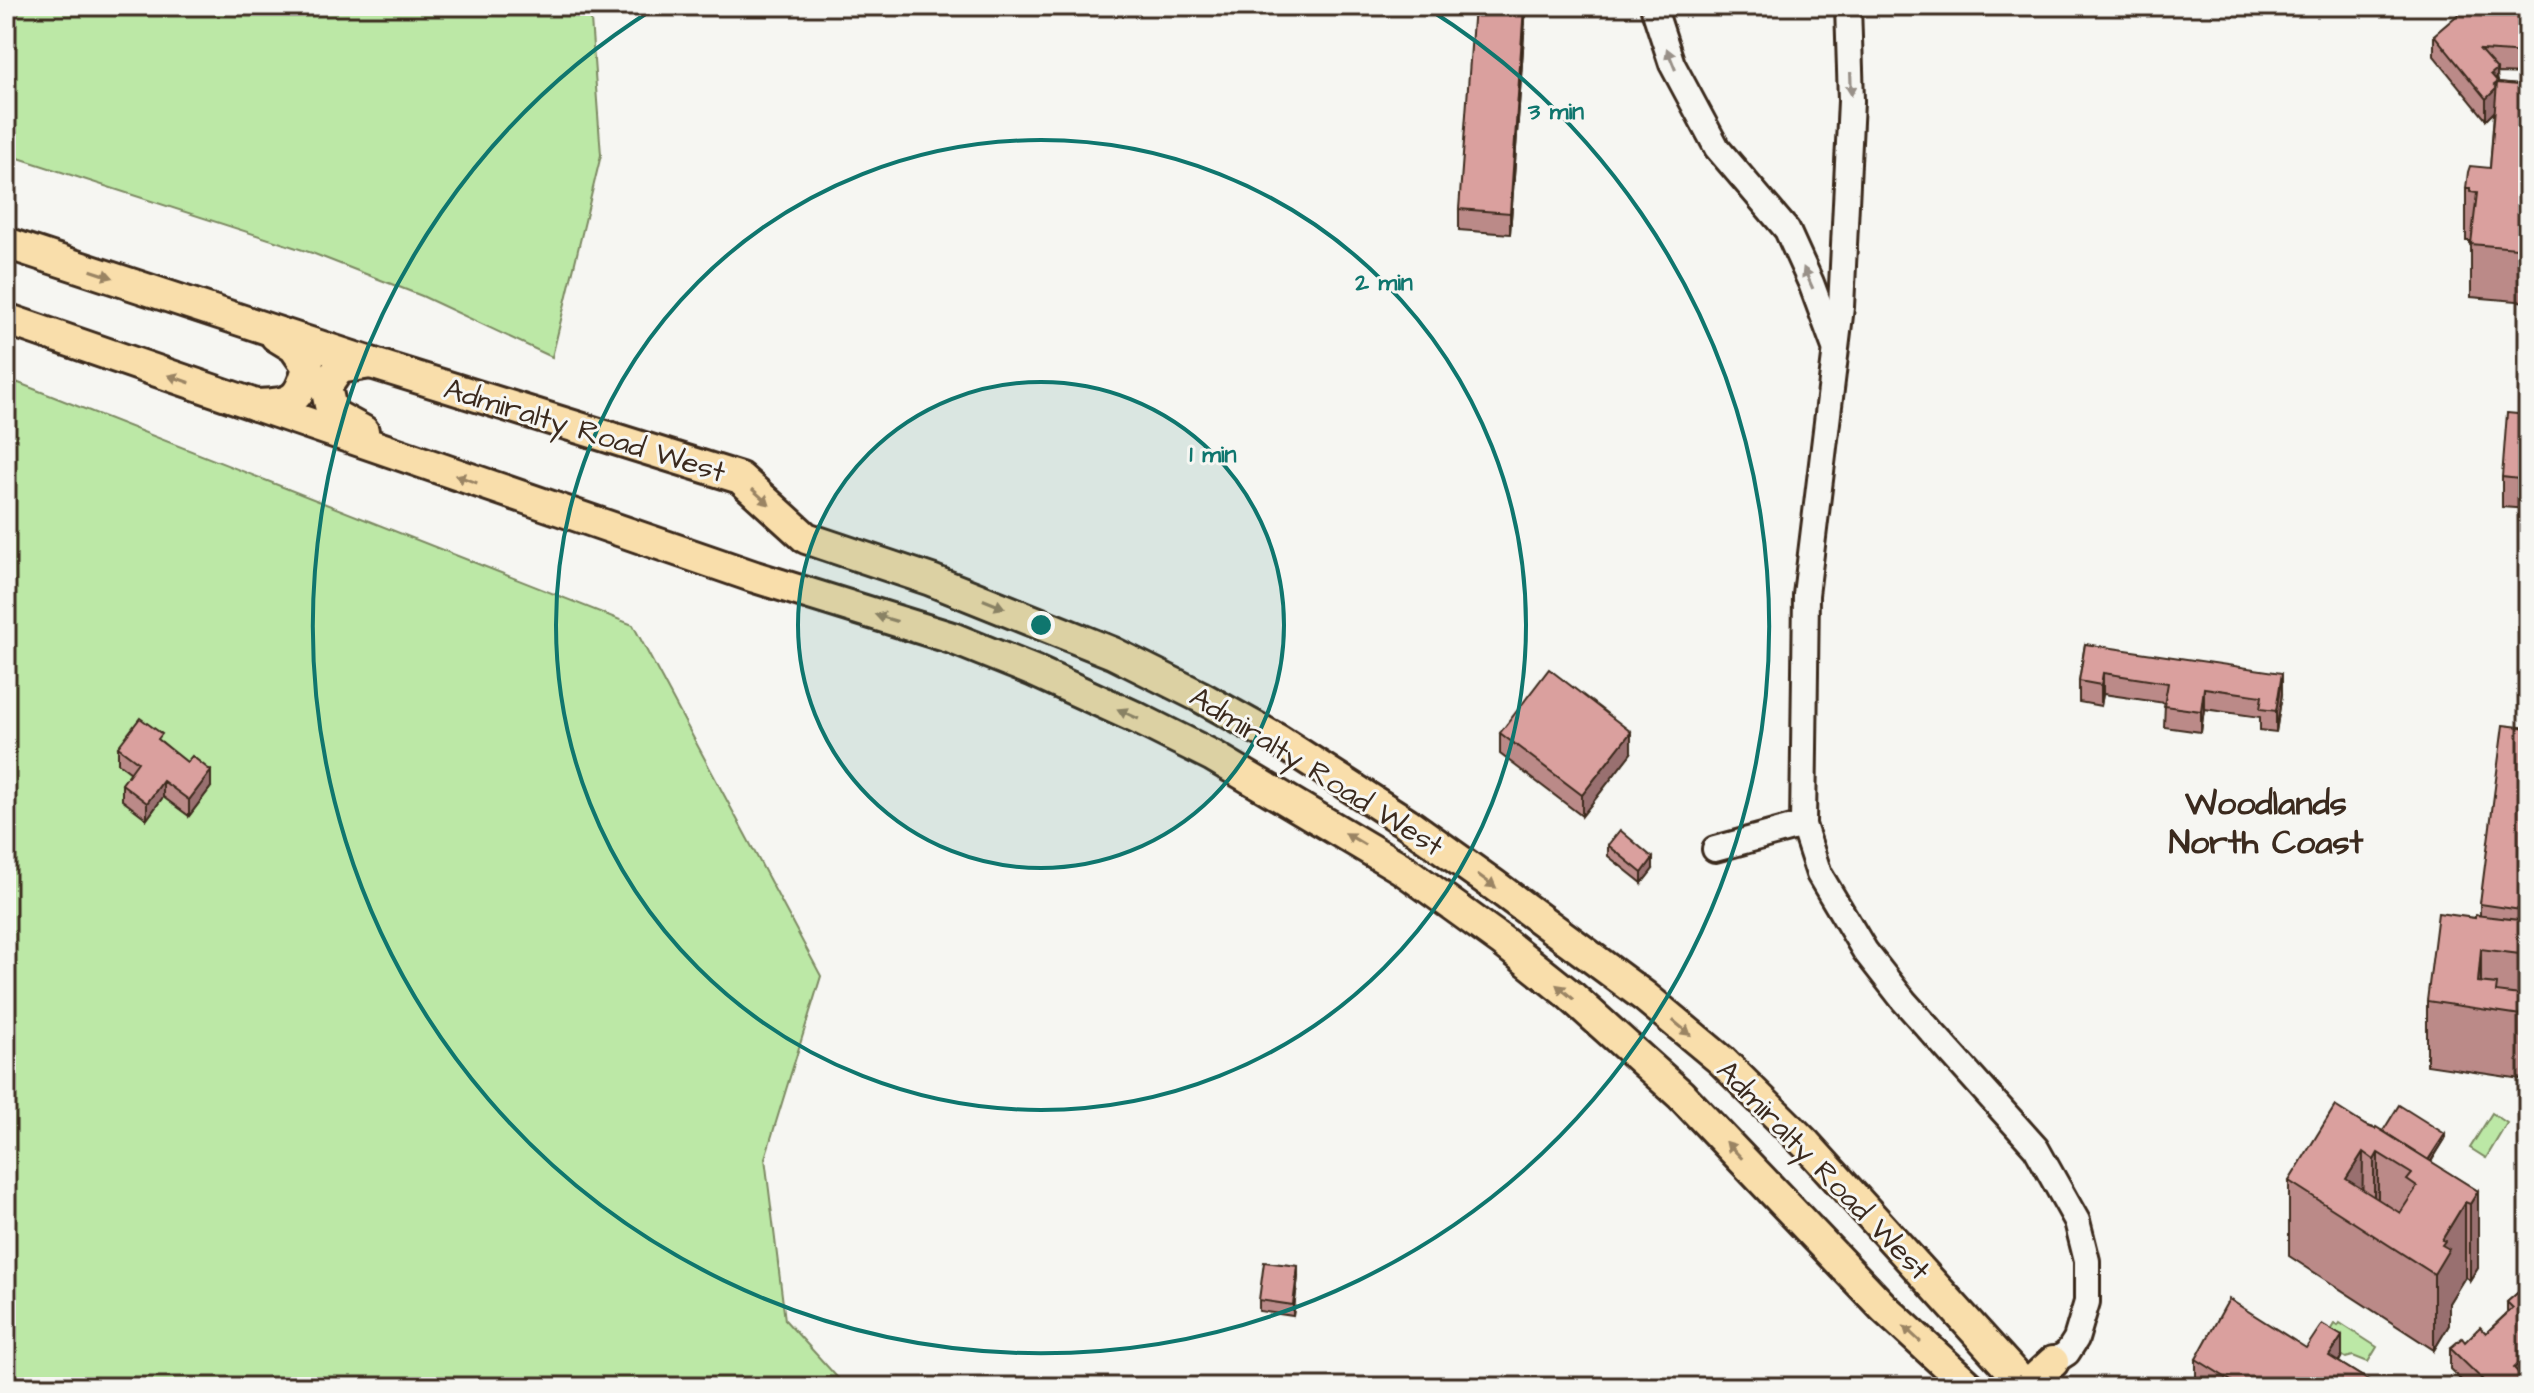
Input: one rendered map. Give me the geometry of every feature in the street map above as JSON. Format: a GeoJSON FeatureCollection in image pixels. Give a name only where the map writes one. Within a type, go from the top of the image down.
{"type":"FeatureCollection","features":[{"type":"Feature","properties":{"kind":"main road","name":"Admiralty Road West"},"geometry":{"type":"LineString","coordinates":[[6,243],[371,363],[740,478],[806,538],[931,580],[1113,653],[1278,740],[1407,823],[1494,885],[1644,996],[1721,1060],[1806,1144],[2026,1387]]}},
{"type":"Feature","properties":{"kind":"main road","name":"Admiralty Road West"},"geometry":{"type":"LineString","coordinates":[[6,319],[755,577],[952,638],[1175,737],[1348,834],[1414,877],[1571,996],[1681,1095],[1884,1308],[1970,1387]]}},
{"type":"Feature","properties":{"kind":"main road"},"geometry":{"type":"LineString","coordinates":[[252,405],[285,404],[302,389],[308,367],[294,347],[261,326]]}},
{"type":"Feature","properties":{"kind":"main road"},"geometry":{"type":"LineString","coordinates":[[371,363],[339,368],[326,387],[332,414],[417,462]]}},
{"type":"Feature","properties":{"kind":"main road"},"geometry":{"type":"LineString","coordinates":[[2026,1387],[2053,1375]]}},
{"type":"Feature","properties":{"kind":"street"},"geometry":{"type":"LineString","coordinates":[[1653,6],[1672,64],[1717,148],[1787,230],[1837,351]]}},
{"type":"Feature","properties":{"kind":"street"},"geometry":{"type":"LineString","coordinates":[[1848,6],[1851,101],[1837,351],[1806,595],[1803,825],[1819,874],[1865,951],[1904,1001],[2036,1148],[2077,1221],[2087,1261],[2087,1302],[2076,1339],[2053,1375]]}},
{"type":"Feature","properties":{"kind":"street"},"geometry":{"type":"LineString","coordinates":[[1715,849],[1803,825]]}},
{"type":"Feature","properties":{"kind":"green space"},"geometry":{"type":"Polygon","coordinates":[[[6,6],[590,6],[601,155],[552,357],[422,296],[312,253],[6,154],[6,6]]]}},
{"type":"Feature","properties":{"kind":"green space"},"geometry":{"type":"Polygon","coordinates":[[[6,378],[633,625],[821,976],[765,1158],[785,1320],[846,1387],[6,1387],[6,378]]]}},
{"type":"Feature","properties":{"kind":"green space"},"geometry":{"type":"Polygon","coordinates":[[[2492,1113],[2507,1123],[2486,1158],[2470,1148],[2492,1113]]]}},
{"type":"Feature","properties":{"kind":"green space"},"geometry":{"type":"Polygon","coordinates":[[[2340,1323],[2377,1347],[2368,1362],[2353,1356],[2346,1358],[2323,1344],[2335,1324],[2338,1326],[2340,1323]]]}},
{"type":"Feature","properties":{"kind":"building"},"geometry":{"type":"Polygon","coordinates":[[[1474,6],[1524,6],[1510,213],[1459,209],[1474,6]]]}},
{"type":"Feature","properties":{"kind":"building"},"geometry":{"type":"Polygon","coordinates":[[[2468,6],[2508,6],[2519,19],[2520,6],[2528,6],[2528,53],[2480,50],[2497,69],[2491,74],[2498,82],[2494,85],[2497,88],[2486,99],[2434,35],[2468,6]]]}},
{"type":"Feature","properties":{"kind":"building"},"geometry":{"type":"Polygon","coordinates":[[[2497,83],[2528,86],[2528,249],[2471,244],[2477,193],[2466,188],[2468,172],[2470,166],[2490,168],[2497,83]]]}},
{"type":"Feature","properties":{"kind":"building"},"geometry":{"type":"Polygon","coordinates":[[[2507,413],[2528,415],[2525,455],[2528,455],[2528,480],[2502,477],[2507,413]]]}},
{"type":"Feature","properties":{"kind":"building"},"geometry":{"type":"Polygon","coordinates":[[[2085,644],[2282,673],[2276,711],[2260,709],[2262,696],[2204,688],[2201,711],[2164,706],[2168,683],[2103,673],[2101,685],[2079,681],[2085,644]]]}},
{"type":"Feature","properties":{"kind":"building"},"geometry":{"type":"Polygon","coordinates":[[[1549,669],[1631,732],[1582,795],[1500,733],[1549,669]]]}},
{"type":"Feature","properties":{"kind":"building"},"geometry":{"type":"Polygon","coordinates":[[[140,718],[162,734],[158,739],[187,762],[192,756],[211,771],[189,800],[163,781],[147,803],[122,784],[138,762],[118,747],[140,718]]]}},
{"type":"Feature","properties":{"kind":"building"},"geometry":{"type":"Polygon","coordinates":[[[2503,725],[2528,728],[2528,911],[2480,904],[2503,725]]]}},
{"type":"Feature","properties":{"kind":"building"},"geometry":{"type":"Polygon","coordinates":[[[1620,830],[1653,858],[1642,873],[1608,845],[1620,830]]]}},
{"type":"Feature","properties":{"kind":"building"},"geometry":{"type":"Polygon","coordinates":[[[2438,913],[2528,921],[2528,955],[2481,949],[2478,982],[2497,984],[2496,992],[2528,996],[2528,1016],[2427,1001],[2438,913]]]}},
{"type":"Feature","properties":{"kind":"building"},"geometry":{"type":"Polygon","coordinates":[[[2399,1105],[2445,1134],[2428,1160],[2383,1131],[2399,1105]]]}},
{"type":"Feature","properties":{"kind":"building"},"geometry":{"type":"Polygon","coordinates":[[[2335,1106],[2365,1125],[2376,1127],[2478,1191],[2470,1204],[2465,1202],[2442,1240],[2445,1241],[2442,1245],[2449,1249],[2434,1274],[2289,1181],[2335,1106]],[[2363,1152],[2346,1179],[2400,1213],[2417,1187],[2407,1180],[2412,1174],[2378,1153],[2374,1160],[2363,1152]]]}},
{"type":"Feature","properties":{"kind":"building"},"geometry":{"type":"Polygon","coordinates":[[[1264,1262],[1298,1266],[1293,1305],[1259,1300],[1264,1262]]]}},
{"type":"Feature","properties":{"kind":"building"},"geometry":{"type":"Polygon","coordinates":[[[2522,1289],[2528,1295],[2528,1355],[2514,1368],[2528,1387],[2490,1387],[2450,1348],[2462,1338],[2465,1342],[2480,1327],[2486,1333],[2513,1308],[2507,1302],[2522,1289]]]}},
{"type":"Feature","properties":{"kind":"building"},"geometry":{"type":"Polygon","coordinates":[[[2229,1299],[2306,1348],[2322,1324],[2342,1336],[2329,1356],[2379,1387],[2241,1387],[2196,1359],[2229,1299]]]}},
{"type":"Feature","properties":{"kind":"district","name":"Woodlands North Coast"},"geometry":{"type":"Point","coordinates":[2266,822]}}]}
